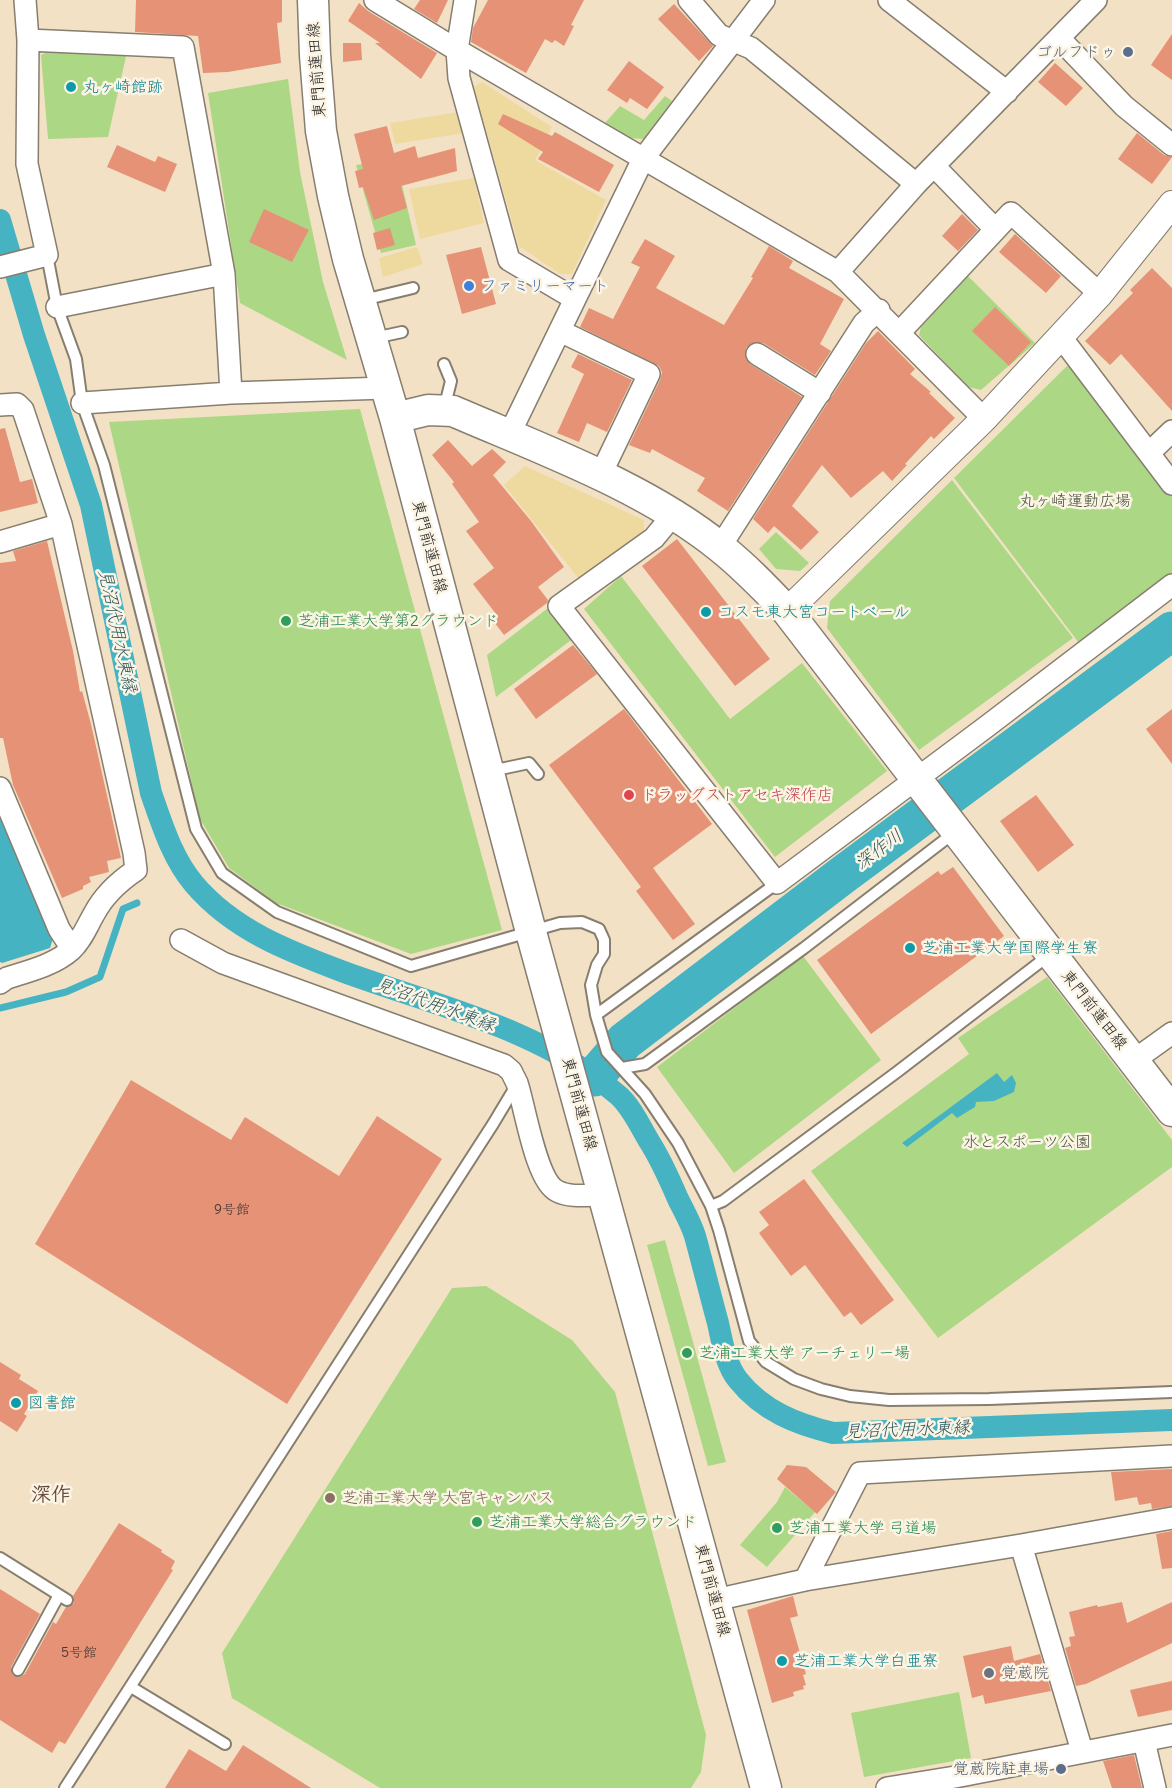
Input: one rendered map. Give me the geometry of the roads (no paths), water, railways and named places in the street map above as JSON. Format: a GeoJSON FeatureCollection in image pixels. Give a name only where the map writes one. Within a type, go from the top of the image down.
{"type":"FeatureCollection","features":[{"type":"Feature","properties":{"kind":"main road","name":"東門前蓮田線"},"geometry":{"type":"LineString","coordinates":[[312,0],[321,131],[348,259],[395,418],[531,932],[766,1788]]}},
{"type":"Feature","properties":{"kind":"main road","name":"東門前蓮田線"},"geometry":{"type":"LineString","coordinates":[[395,418],[428,410],[444,409],[509,435],[600,476],[673,514],[720,547],[754,576],[787,611],[1172,1111]]}},
{"type":"Feature","properties":{"kind":"street"},"geometry":{"type":"LineString","coordinates":[[0,267],[42,256],[27,164],[28,40],[25,0]]}},
{"type":"Feature","properties":{"kind":"street"},"geometry":{"type":"LineString","coordinates":[[375,0],[838,272],[879,310],[984,419]]}},
{"type":"Feature","properties":{"kind":"street"},"geometry":{"type":"LineString","coordinates":[[465,0],[457,50],[459,78],[509,260],[575,299]]}},
{"type":"Feature","properties":{"kind":"street"},"geometry":{"type":"LineString","coordinates":[[688,0],[718,35],[751,48],[916,184]]}},
{"type":"Feature","properties":{"kind":"street"},"geometry":{"type":"LineString","coordinates":[[509,435],[643,159],[764,0]]}},
{"type":"Feature","properties":{"kind":"street"},"geometry":{"type":"LineString","coordinates":[[889,0],[1007,92]]}},
{"type":"Feature","properties":{"kind":"street"},"geometry":{"type":"LineString","coordinates":[[838,272],[916,184],[1096,0]]}},
{"type":"Feature","properties":{"kind":"street"},"geometry":{"type":"LineString","coordinates":[[1059,38],[1124,106],[1172,145]]}},
{"type":"Feature","properties":{"kind":"street"},"geometry":{"type":"LineString","coordinates":[[28,40],[183,47],[224,274],[231,393]]}},
{"type":"Feature","properties":{"kind":"street"},"geometry":{"type":"LineString","coordinates":[[934,166],[995,229]]}},
{"type":"Feature","properties":{"kind":"street"},"geometry":{"type":"LineString","coordinates":[[787,611],[984,419],[1100,294],[1172,204]]}},
{"type":"Feature","properties":{"kind":"street"},"geometry":{"type":"LineString","coordinates":[[899,333],[1011,213],[1100,294]]}},
{"type":"Feature","properties":{"kind":"street"},"geometry":{"type":"LineString","coordinates":[[57,307],[224,274]]}},
{"type":"Feature","properties":{"kind":"street"},"geometry":{"type":"LineString","coordinates":[[720,547],[864,323],[879,310]]}},
{"type":"Feature","properties":{"kind":"street"},"geometry":{"type":"LineString","coordinates":[[560,331],[649,374],[600,476]]}},
{"type":"Feature","properties":{"kind":"street"},"geometry":{"type":"LineString","coordinates":[[1061,336],[1172,484]]}},
{"type":"Feature","properties":{"kind":"street"},"geometry":{"type":"LineString","coordinates":[[757,354],[820,393]]}},
{"type":"Feature","properties":{"kind":"street"},"geometry":{"type":"LineString","coordinates":[[82,403],[231,393],[386,388]]}},
{"type":"Feature","properties":{"kind":"street"},"geometry":{"type":"LineString","coordinates":[[0,405],[17,404],[23,410],[61,524],[136,870],[108,892],[94,912],[84,934],[72,949],[56,960],[7,978],[0,983]]}},
{"type":"Feature","properties":{"kind":"street"},"geometry":{"type":"LineString","coordinates":[[1149,453],[1172,431]]}},
{"type":"Feature","properties":{"kind":"street"},"geometry":{"type":"LineString","coordinates":[[673,514],[654,538],[559,606],[777,883],[919,782],[1172,585]]}},
{"type":"Feature","properties":{"kind":"street"},"geometry":{"type":"LineString","coordinates":[[0,542],[61,524]]}},
{"type":"Feature","properties":{"kind":"street"},"geometry":{"type":"LineString","coordinates":[[0,788],[59,929],[72,949]]}},
{"type":"Feature","properties":{"kind":"street"},"geometry":{"type":"LineString","coordinates":[[181,940],[223,963],[492,1060],[512,1071],[543,1177],[555,1191],[572,1195],[603,1194]]}},
{"type":"Feature","properties":{"kind":"street"},"geometry":{"type":"LineString","coordinates":[[1133,1061],[1172,1033]]}},
{"type":"Feature","properties":{"kind":"street"},"geometry":{"type":"LineString","coordinates":[[805,1580],[860,1473],[1172,1456]]}},
{"type":"Feature","properties":{"kind":"street"},"geometry":{"type":"LineString","coordinates":[[715,1600],[805,1580],[1172,1518]]}},
{"type":"Feature","properties":{"kind":"street"},"geometry":{"type":"LineString","coordinates":[[1021,1545],[1083,1751]]}},
{"type":"Feature","properties":{"kind":"street"},"geometry":{"type":"LineString","coordinates":[[886,1788],[956,1783],[1083,1751],[1172,1735]]}},
{"type":"Feature","properties":{"kind":"street"},"geometry":{"type":"LineString","coordinates":[[1144,1741],[1155,1788]]}},
{"type":"Feature","properties":{"kind":"lane"},"geometry":{"type":"LineString","coordinates":[[42,256],[76,359],[82,403],[104,465],[196,829],[222,873],[277,912],[411,966],[560,923],[582,922],[598,929],[604,940],[604,954],[597,966],[591,985],[606,1052],[645,1094],[678,1143],[711,1206],[749,1341],[766,1362],[794,1379],[850,1396],[889,1400],[989,1399],[1172,1392]]}},
{"type":"Feature","properties":{"kind":"lane"},"geometry":{"type":"LineString","coordinates":[[360,301],[413,288]]}},
{"type":"Feature","properties":{"kind":"lane"},"geometry":{"type":"LineString","coordinates":[[371,339],[402,332]]}},
{"type":"Feature","properties":{"kind":"lane"},"geometry":{"type":"LineString","coordinates":[[444,364],[451,381],[444,409]]}},
{"type":"Feature","properties":{"kind":"lane"},"geometry":{"type":"LineString","coordinates":[[488,772],[529,763],[538,774]]}},
{"type":"Feature","properties":{"kind":"lane"},"geometry":{"type":"LineString","coordinates":[[622,1068],[645,1064],[804,948],[953,827]]}},
{"type":"Feature","properties":{"kind":"lane"},"geometry":{"type":"LineString","coordinates":[[596,1015],[777,883]]}},
{"type":"Feature","properties":{"kind":"lane"},"geometry":{"type":"LineString","coordinates":[[711,1206],[723,1201],[1051,954]]}},
{"type":"Feature","properties":{"kind":"lane"},"geometry":{"type":"LineString","coordinates":[[65,1788],[493,1124],[517,1083]]}},
{"type":"Feature","properties":{"kind":"lane"},"geometry":{"type":"LineString","coordinates":[[0,1558],[63,1597],[18,1670]]}},
{"type":"Feature","properties":{"kind":"lane"},"geometry":{"type":"LineString","coordinates":[[131,1687],[225,1744]]}},
{"type":"Feature","properties":{"kind":"water"},"geometry":{"type":"Polygon","coordinates":[[[0,807],[54,935],[50,948],[2,963],[0,962],[0,807]]]}},
{"type":"Feature","properties":{"kind":"water"},"geometry":{"type":"Polygon","coordinates":[[[997,1073],[1004,1082],[1012,1075],[1016,1083],[1014,1092],[994,1101],[976,1102],[975,1107],[957,1118],[952,1113],[907,1147],[902,1143],[997,1073]]]}},
{"type":"Feature","properties":{"kind":"waterway","name":"見沼代用水東縁"},"geometry":{"type":"LineString","coordinates":[[0,220],[34,335],[91,505],[151,793],[168,840],[180,863],[186,874],[209,900],[244,927],[302,956],[451,1008],[522,1036],[588,1072],[618,1095],[631,1110],[665,1169],[692,1226],[730,1367],[748,1391],[781,1415],[833,1433],[1172,1420]]}},
{"type":"Feature","properties":{"kind":"waterway","name":"深作川"},"geometry":{"type":"LineString","coordinates":[[594,1077],[625,1041],[844,874],[1172,631]]}},
{"type":"Feature","properties":{"kind":"waterway"},"geometry":{"type":"LineString","coordinates":[[0,1008],[66,992],[100,977],[123,909],[137,903]]}},
{"type":"Feature","properties":{"kind":"place","name":"ゴルフドゥ"},"geometry":{"type":"Point","coordinates":[1128,52]}},
{"type":"Feature","properties":{"kind":"place","name":"丸ヶ崎館跡"},"geometry":{"type":"Point","coordinates":[71,87]}},
{"type":"Feature","properties":{"kind":"place","name":"ファミリーマート"},"geometry":{"type":"Point","coordinates":[469,286]}},
{"type":"Feature","properties":{"kind":"place","name":"コスモ東大宮コートベール"},"geometry":{"type":"Point","coordinates":[706,612]}},
{"type":"Feature","properties":{"kind":"place","name":"芝浦工業大学第2グラウンド"},"geometry":{"type":"Point","coordinates":[286,621]}},
{"type":"Feature","properties":{"kind":"place","name":"ドラッグストアセキ深作店"},"geometry":{"type":"Point","coordinates":[629,795]}},
{"type":"Feature","properties":{"kind":"place","name":"芝浦工業大学国際学生寮"},"geometry":{"type":"Point","coordinates":[910,948]}},
{"type":"Feature","properties":{"kind":"place","name":"芝浦工業大学 アーチェリー場"},"geometry":{"type":"Point","coordinates":[687,1353]}},
{"type":"Feature","properties":{"kind":"place","name":"図書館"},"geometry":{"type":"Point","coordinates":[16,1403]}},
{"type":"Feature","properties":{"kind":"place","name":"芝浦工業大学 大宮キャンパス"},"geometry":{"type":"Point","coordinates":[330,1498]}},
{"type":"Feature","properties":{"kind":"place","name":"芝浦工業大学総合グラウンド"},"geometry":{"type":"Point","coordinates":[477,1522]}},
{"type":"Feature","properties":{"kind":"place","name":"芝浦工業大学 弓道場"},"geometry":{"type":"Point","coordinates":[777,1528]}},
{"type":"Feature","properties":{"kind":"place","name":"芝浦工業大学白亜寮"},"geometry":{"type":"Point","coordinates":[782,1661]}},
{"type":"Feature","properties":{"kind":"place","name":"覚蔵院"},"geometry":{"type":"Point","coordinates":[989,1673]}},
{"type":"Feature","properties":{"kind":"place","name":"覚蔵院駐車場"},"geometry":{"type":"Point","coordinates":[1061,1769]}},
{"type":"Feature","properties":{"kind":"district","name":"深作"},"geometry":{"type":"Point","coordinates":[51,1495]}},
{"type":"Feature","properties":{"kind":"park label","name":"丸ヶ崎運動広場"},"geometry":{"type":"Point","coordinates":[1075,501]}},
{"type":"Feature","properties":{"kind":"park label","name":"水とスポーツ公園"},"geometry":{"type":"Point","coordinates":[1027,1142]}}]}
